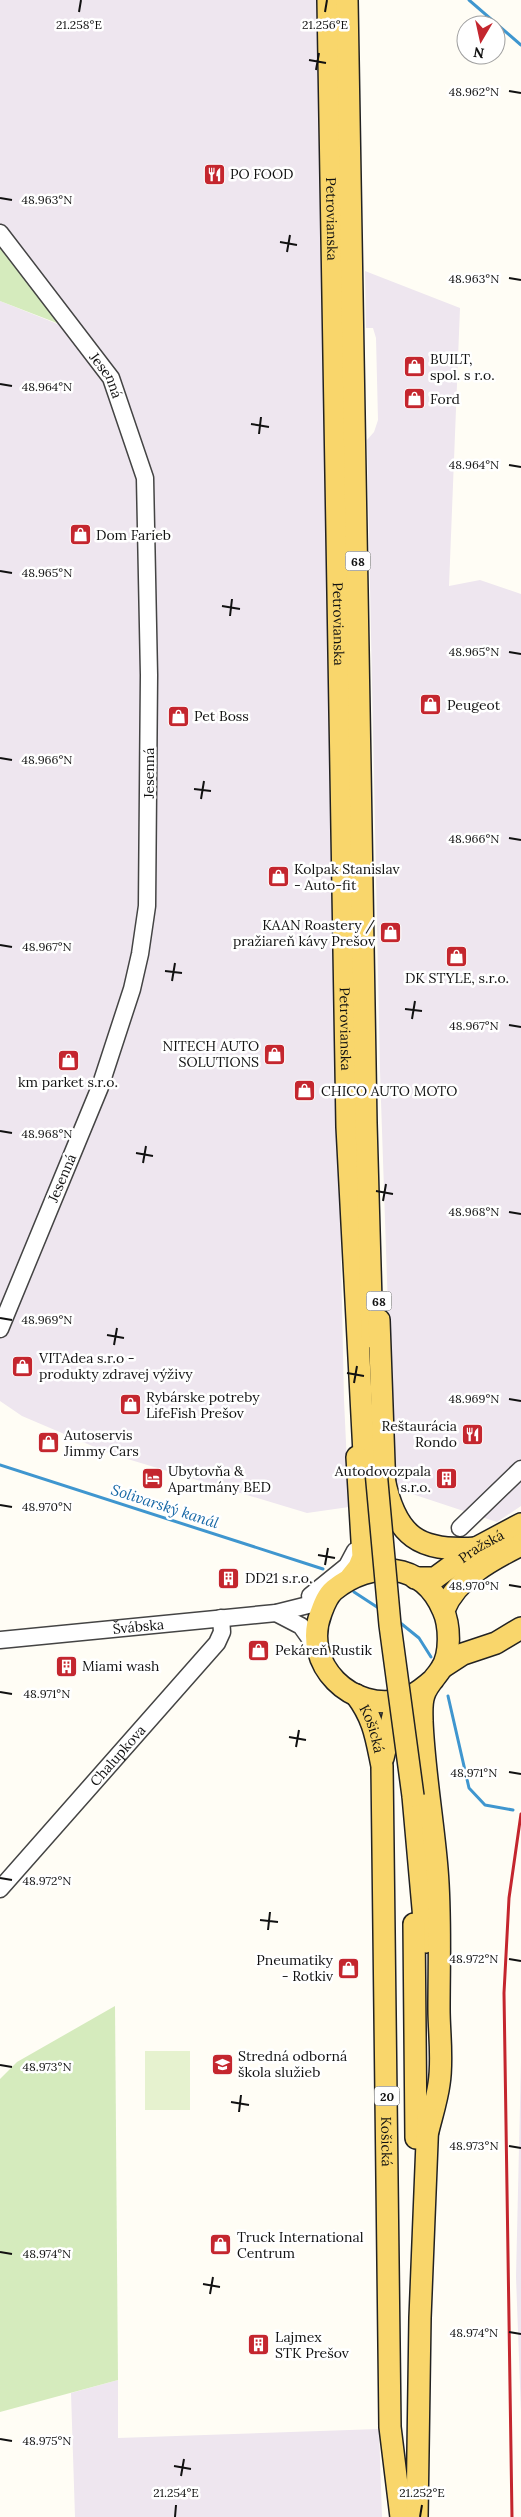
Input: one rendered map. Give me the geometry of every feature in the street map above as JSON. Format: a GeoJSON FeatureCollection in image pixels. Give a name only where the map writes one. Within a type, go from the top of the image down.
{"type":"FeatureCollection","features":[{"type":"Feature","properties":{"kind":"main road","name":"Petrovianska"},"geometry":{"type":"LineString","coordinates":[[328,0],[357,1125]]}},
{"type":"Feature","properties":{"kind":"main road","name":"Petrovianska"},"geometry":{"type":"LineString","coordinates":[[347,0],[357,1125]]}},
{"type":"Feature","properties":{"kind":"main road"},"geometry":{"type":"LineString","coordinates":[[357,1125],[375,1474],[377,1608],[407,1796],[426,1932],[428,2131],[420,2318],[416,2517]]}},
{"type":"Feature","properties":{"kind":"main road","name":"68"},"geometry":{"type":"LineString","coordinates":[[357,1125],[345,1221],[363,1557],[359,1567],[351,1577],[331,1593],[319,1618],[316,1632],[316,1647],[321,1662],[340,1686],[356,1696],[384,1702],[403,1699],[416,1694],[438,1673]]}},
{"type":"Feature","properties":{"kind":"main road"},"geometry":{"type":"LineString","coordinates":[[375,1474],[394,1556],[410,1575],[432,1593],[445,1615],[459,1633],[473,1642],[487,1646]]}},
{"type":"Feature","properties":{"kind":"main road","name":"68"},"geometry":{"type":"LineString","coordinates":[[375,1474],[394,1515],[412,1536],[428,1546],[445,1549],[476,1548]]}},
{"type":"Feature","properties":{"kind":"main road","name":"Pražská"},"geometry":{"type":"LineString","coordinates":[[410,1575],[435,1578],[476,1548],[521,1524]]}},
{"type":"Feature","properties":{"kind":"main road","name":"Pražská"},"geometry":{"type":"LineString","coordinates":[[445,1615],[449,1597],[461,1583],[521,1545]]}},
{"type":"Feature","properties":{"kind":"main road","name":"68"},"geometry":{"type":"LineString","coordinates":[[351,1577],[378,1570],[392,1569],[410,1575]]}},
{"type":"Feature","properties":{"kind":"main road"},"geometry":{"type":"LineString","coordinates":[[428,2131],[440,2082],[440,1932],[437,1871],[422,1709],[424,1694],[438,1673],[448,1635],[445,1615]]}},
{"type":"Feature","properties":{"kind":"main road"},"geometry":{"type":"LineString","coordinates":[[438,1673],[463,1654],[496,1643],[521,1628]]}},
{"type":"Feature","properties":{"kind":"main road","name":"Košická"},"geometry":{"type":"LineString","coordinates":[[356,1696],[374,1724],[382,1766],[390,2427],[401,2517]]}},
{"type":"Feature","properties":{"kind":"main road","name":"Košická"},"geometry":{"type":"LineString","coordinates":[[382,1766],[394,1712],[403,1699]]}},
{"type":"Feature","properties":{"kind":"main road"},"geometry":{"type":"LineString","coordinates":[[405,2517],[417,2082],[415,1930],[407,1796]]}},
{"type":"Feature","properties":{"kind":"street","name":"Jesenná"},"geometry":{"type":"LineString","coordinates":[[0,233],[111,378],[145,478],[149,675],[147,906],[132,989],[100,1087],[0,1329]]}},
{"type":"Feature","properties":{"kind":"street"},"geometry":{"type":"LineString","coordinates":[[460,1528],[521,1469]]}},
{"type":"Feature","properties":{"kind":"street"},"geometry":{"type":"LineString","coordinates":[[276,1613],[316,1593],[347,1566],[355,1551],[360,1520]]}},
{"type":"Feature","properties":{"kind":"street","name":"Švábska"},"geometry":{"type":"LineString","coordinates":[[0,1640],[276,1613],[312,1604],[331,1593]]}},
{"type":"Feature","properties":{"kind":"street"},"geometry":{"type":"LineString","coordinates":[[276,1613],[301,1626],[316,1647]]}},
{"type":"Feature","properties":{"kind":"street","name":"Chalupkova"},"geometry":{"type":"LineString","coordinates":[[0,1889],[217,1642],[222,1632],[221,1618]]}},
{"type":"Feature","properties":{"kind":"shaded area"},"geometry":{"type":"Polygon","coordinates":[[[0,0],[321,0],[334,923],[344,1400],[349,1507],[307,1513],[111,1454],[22,1416],[0,1401],[0,301],[60,325],[0,240],[0,0]]]}},
{"type":"Feature","properties":{"kind":"shaded area"},"geometry":{"type":"Polygon","coordinates":[[[365,271],[460,308],[449,586],[480,580],[521,594],[521,1506],[497,1522],[394,1488],[380,1071],[367,440],[374,432],[378,420],[376,338],[373,328],[366,328],[365,271]]]}},
{"type":"Feature","properties":{"kind":"shaded area"},"geometry":{"type":"Polygon","coordinates":[[[521,2061],[521,2413],[516,2277],[521,2061]]]}},
{"type":"Feature","properties":{"kind":"shaded area"},"geometry":{"type":"Polygon","coordinates":[[[118,2380],[118,2438],[379,2429],[382,2517],[75,2517],[71,2393],[118,2380]]]}},
{"type":"Feature","properties":{"kind":"green space"},"geometry":{"type":"Polygon","coordinates":[[[0,240],[62,325],[0,301],[0,240]]]}},
{"type":"Feature","properties":{"kind":"green space"},"geometry":{"type":"Polygon","coordinates":[[[115,2006],[118,2380],[0,2412],[0,2079],[17,2062],[115,2006]]]}},
{"type":"Feature","properties":{"kind":"green space"},"geometry":{"type":"Polygon","coordinates":[[[145,2051],[190,2051],[190,2110],[145,2110],[145,2051]]]}},
{"type":"Feature","properties":{"kind":"waterway"},"geometry":{"type":"LineString","coordinates":[[469,0],[521,45]]}},
{"type":"Feature","properties":{"kind":"waterway","name":"Solivarský kanál"},"geometry":{"type":"LineString","coordinates":[[0,1465],[323,1569]]}},
{"type":"Feature","properties":{"kind":"waterway","name":"Solivarský kanál"},"geometry":{"type":"LineString","coordinates":[[354,1592],[380,1609]]}},
{"type":"Feature","properties":{"kind":"waterway","name":"Solivarský kanál"},"geometry":{"type":"LineString","coordinates":[[398,1621],[419,1638],[431,1657]]}},
{"type":"Feature","properties":{"kind":"waterway","name":"Solivarský kanál"},"geometry":{"type":"LineString","coordinates":[[448,1696],[469,1788],[485,1805],[513,1810]]}},
{"type":"Feature","properties":{"kind":"railway"},"geometry":{"type":"LineString","coordinates":[[512,2517],[504,1993],[509,1898],[521,1814]]}},
{"type":"Feature","properties":{"kind":"place","name":"PO FOOD"},"geometry":{"type":"Point","coordinates":[214,174]}},
{"type":"Feature","properties":{"kind":"place","name":"BUILT, spol. s r.o."},"geometry":{"type":"Point","coordinates":[414,367]}},
{"type":"Feature","properties":{"kind":"place","name":"Ford"},"geometry":{"type":"Point","coordinates":[414,399]}},
{"type":"Feature","properties":{"kind":"place","name":"Dom Farieb"},"geometry":{"type":"Point","coordinates":[80,535]}},
{"type":"Feature","properties":{"kind":"place","name":"Peugeot"},"geometry":{"type":"Point","coordinates":[431,705]}},
{"type":"Feature","properties":{"kind":"place","name":"Pet Boss"},"geometry":{"type":"Point","coordinates":[178,716]}},
{"type":"Feature","properties":{"kind":"place","name":"Kolpak Stanislav - Auto-fit"},"geometry":{"type":"Point","coordinates":[278,877]}},
{"type":"Feature","properties":{"kind":"place","name":"KAAN Roastery / pražiareň kávy Prešov"},"geometry":{"type":"Point","coordinates":[391,933]}},
{"type":"Feature","properties":{"kind":"place","name":"DK STYLE, s.r.o."},"geometry":{"type":"Point","coordinates":[457,956]}},
{"type":"Feature","properties":{"kind":"place","name":"NITECH AUTO SOLUTIONS"},"geometry":{"type":"Point","coordinates":[275,1054]}},
{"type":"Feature","properties":{"kind":"place","name":"km parket s.r.o."},"geometry":{"type":"Point","coordinates":[68,1060]}},
{"type":"Feature","properties":{"kind":"place","name":"CHICO AUTO MOTO"},"geometry":{"type":"Point","coordinates":[305,1091]}},
{"type":"Feature","properties":{"kind":"place","name":"VITAdea s.r.o - produkty zdravej výživy"},"geometry":{"type":"Point","coordinates":[23,1366]}},
{"type":"Feature","properties":{"kind":"place","name":"Rybárske potreby LifeFish Prešov"},"geometry":{"type":"Point","coordinates":[130,1405]}},
{"type":"Feature","properties":{"kind":"place","name":"Reštaurácia Rondo"},"geometry":{"type":"Point","coordinates":[473,1434]}},
{"type":"Feature","properties":{"kind":"place","name":"Autoservis Jimmy Cars"},"geometry":{"type":"Point","coordinates":[48,1443]}},
{"type":"Feature","properties":{"kind":"place","name":"Ubytovňa & Apartmány BED"},"geometry":{"type":"Point","coordinates":[152,1479]}},
{"type":"Feature","properties":{"kind":"place","name":"Autodovozpala s.r.o."},"geometry":{"type":"Point","coordinates":[447,1479]}},
{"type":"Feature","properties":{"kind":"place","name":"DD21 s.r.o."},"geometry":{"type":"Point","coordinates":[229,1578]}},
{"type":"Feature","properties":{"kind":"place","name":"Pekáreň Rustik"},"geometry":{"type":"Point","coordinates":[259,1650]}},
{"type":"Feature","properties":{"kind":"place","name":"Miami wash"},"geometry":{"type":"Point","coordinates":[66,1666]}},
{"type":"Feature","properties":{"kind":"place","name":"Pneumatiky - Rotkiv"},"geometry":{"type":"Point","coordinates":[349,1968]}},
{"type":"Feature","properties":{"kind":"place","name":"Stredná odborná škola služieb"},"geometry":{"type":"Point","coordinates":[222,2064]}},
{"type":"Feature","properties":{"kind":"place","name":"Truck International Centrum"},"geometry":{"type":"Point","coordinates":[221,2245]}},
{"type":"Feature","properties":{"kind":"place","name":"Lajmex STK Prešov"},"geometry":{"type":"Point","coordinates":[259,2345]}}]}
